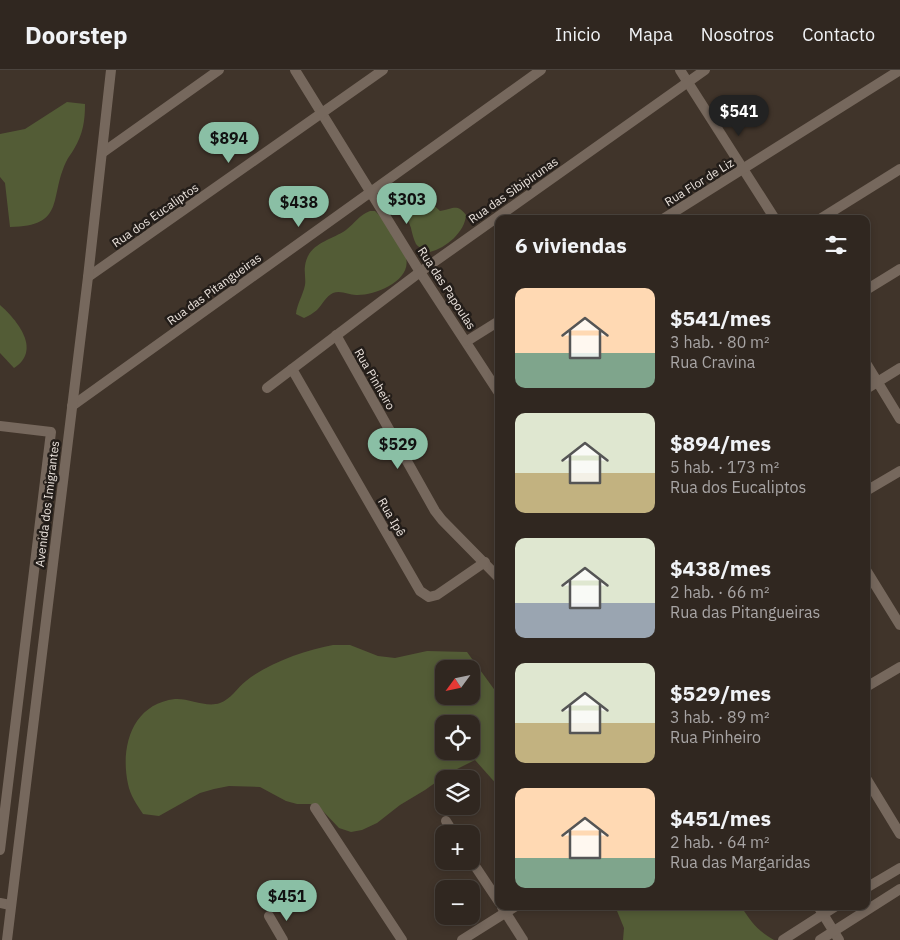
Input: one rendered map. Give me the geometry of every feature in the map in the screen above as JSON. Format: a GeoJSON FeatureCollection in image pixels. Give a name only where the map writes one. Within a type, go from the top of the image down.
{"type":"FeatureCollection","features":[{"type":"Feature","properties":{"kind":"street","name":"Avenida dos Imigrantes"},"geometry":{"type":"LineString","coordinates":[[7,940],[5,904],[72,406],[111,70]]}},
{"type":"Feature","properties":{"kind":"street"},"geometry":{"type":"LineString","coordinates":[[102,153],[219,70]]}},
{"type":"Feature","properties":{"kind":"street","name":"Rua das Papoulas"},"geometry":{"type":"LineString","coordinates":[[295,70],[420,272],[467,341],[495,386]]}},
{"type":"Feature","properties":{"kind":"street","name":"Rua dos Eucaliptos"},"geometry":{"type":"LineString","coordinates":[[88,277],[383,70]]}},
{"type":"Feature","properties":{"kind":"street","name":"Rua das Pitangueiras"},"geometry":{"type":"LineString","coordinates":[[72,406],[541,70]]}},
{"type":"Feature","properties":{"kind":"street"},"geometry":{"type":"LineString","coordinates":[[680,70],[773,215]]}},
{"type":"Feature","properties":{"kind":"street","name":"Rua das Sibipirunas"},"geometry":{"type":"LineString","coordinates":[[500,215],[705,70]]}},
{"type":"Feature","properties":{"kind":"street","name":"Rua Flor de Liz"},"geometry":{"type":"LineString","coordinates":[[669,215],[900,70]]}},
{"type":"Feature","properties":{"kind":"street"},"geometry":{"type":"LineString","coordinates":[[826,215],[900,169]]}},
{"type":"Feature","properties":{"kind":"street","name":"Rua das Sibipirunas"},"geometry":{"type":"LineString","coordinates":[[267,388],[420,272],[495,219]]}},
{"type":"Feature","properties":{"kind":"street"},"geometry":{"type":"LineString","coordinates":[[870,288],[900,269]]}},
{"type":"Feature","properties":{"kind":"street"},"geometry":{"type":"LineString","coordinates":[[467,341],[495,324]]}},
{"type":"Feature","properties":{"kind":"street","name":"Rua Pinheiro"},"geometry":{"type":"LineString","coordinates":[[336,336],[435,511],[495,573]]}},
{"type":"Feature","properties":{"kind":"street"},"geometry":{"type":"LineString","coordinates":[[870,387],[900,368]]}},
{"type":"Feature","properties":{"kind":"street","name":"Rua Ipê"},"geometry":{"type":"LineString","coordinates":[[292,369],[420,591],[429,597],[437,595],[485,562]]}},
{"type":"Feature","properties":{"kind":"street"},"geometry":{"type":"LineString","coordinates":[[870,369],[900,419]]}},
{"type":"Feature","properties":{"kind":"street"},"geometry":{"type":"LineString","coordinates":[[0,426],[51,432],[0,850]]}},
{"type":"Feature","properties":{"kind":"street"},"geometry":{"type":"LineString","coordinates":[[870,489],[900,471]]}},
{"type":"Feature","properties":{"kind":"street"},"geometry":{"type":"LineString","coordinates":[[870,576],[900,625]]}},
{"type":"Feature","properties":{"kind":"street"},"geometry":{"type":"LineString","coordinates":[[870,686],[900,667]]}},
{"type":"Feature","properties":{"kind":"street"},"geometry":{"type":"LineString","coordinates":[[870,785],[900,834]]}},
{"type":"Feature","properties":{"kind":"street"},"geometry":{"type":"LineString","coordinates":[[315,808],[402,940]]}},
{"type":"Feature","properties":{"kind":"street"},"geometry":{"type":"LineString","coordinates":[[446,821],[448,825]]}},
{"type":"Feature","properties":{"kind":"street"},"geometry":{"type":"LineString","coordinates":[[870,886],[900,868]]}},
{"type":"Feature","properties":{"kind":"street"},"geometry":{"type":"LineString","coordinates":[[478,870],[495,896]]}},
{"type":"Feature","properties":{"kind":"street"},"geometry":{"type":"LineString","coordinates":[[820,940],[836,936],[900,889]]}},
{"type":"Feature","properties":{"kind":"street"},"geometry":{"type":"LineString","coordinates":[[462,940],[504,910],[523,940]]}},
{"type":"Feature","properties":{"kind":"street"},"geometry":{"type":"LineString","coordinates":[[783,940],[820,910],[836,936]]}},
{"type":"Feature","properties":{"kind":"street"},"geometry":{"type":"LineString","coordinates":[[269,916],[283,940]]}},
{"type":"Feature","properties":{"kind":"green space"},"geometry":{"type":"Polygon","coordinates":[[[67,102],[85,104],[84,122],[80,138],[67,160],[61,175],[53,208],[40,221],[28,225],[10,227],[5,183],[0,177],[0,134],[25,129],[67,102]]]}},
{"type":"Feature","properties":{"kind":"green space"},"geometry":{"type":"Polygon","coordinates":[[[424,196],[440,211],[457,208],[466,215],[462,227],[454,238],[442,247],[430,252],[416,244],[406,211],[411,200],[424,196]]]}},
{"type":"Feature","properties":{"kind":"green space"},"geometry":{"type":"Polygon","coordinates":[[[370,211],[375,211],[379,215],[402,248],[406,258],[403,274],[390,286],[381,290],[364,295],[333,293],[326,298],[317,310],[304,318],[296,314],[305,285],[305,266],[310,252],[315,247],[346,230],[360,217],[370,211]]]}},
{"type":"Feature","properties":{"kind":"green space"},"geometry":{"type":"Polygon","coordinates":[[[0,305],[19,327],[24,335],[26,344],[26,353],[22,361],[14,368],[0,353],[0,305]]]}},
{"type":"Feature","properties":{"kind":"green space"},"geometry":{"type":"Polygon","coordinates":[[[333,645],[350,645],[378,656],[395,658],[427,651],[467,652],[473,660],[435,660],[435,705],[480,705],[480,670],[495,690],[495,782],[475,760],[455,770],[435,770],[435,783],[400,805],[377,823],[362,830],[351,832],[339,828],[320,808],[310,804],[297,804],[286,801],[260,787],[229,786],[214,789],[200,793],[159,816],[143,814],[129,788],[126,770],[128,742],[139,718],[148,709],[175,699],[203,704],[220,703],[231,696],[255,674],[288,658],[333,645]]]}},
{"type":"Feature","properties":{"kind":"green space"},"geometry":{"type":"Polygon","coordinates":[[[617,910],[744,910],[755,926],[774,940],[623,940],[624,928],[617,910]]]}}]}
